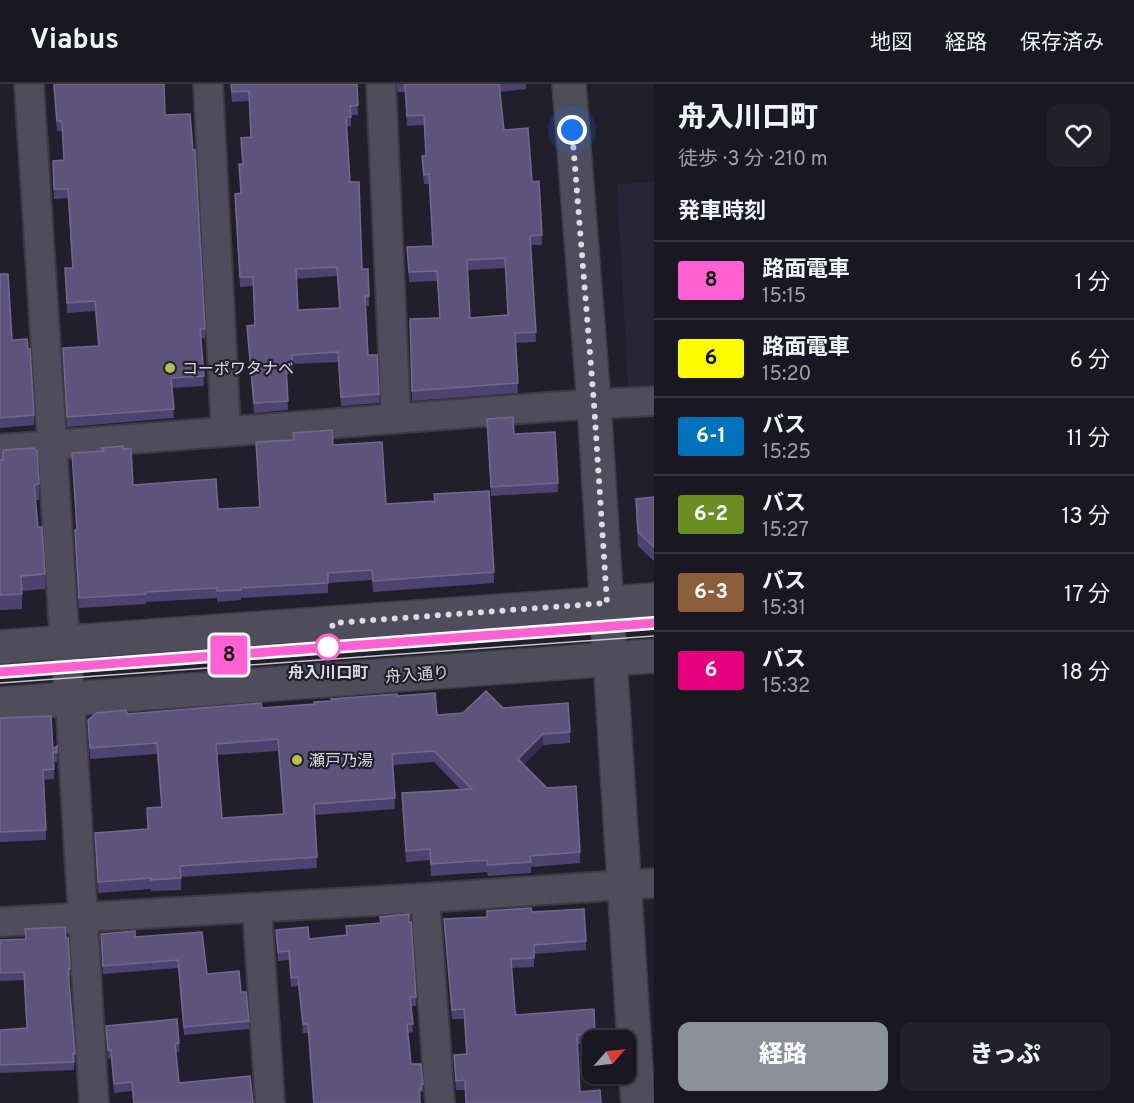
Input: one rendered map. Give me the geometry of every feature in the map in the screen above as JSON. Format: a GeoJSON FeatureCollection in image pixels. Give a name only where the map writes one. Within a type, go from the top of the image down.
{"type":"FeatureCollection","features":[{"type":"Feature","properties":{"kind":"street"},"geometry":{"type":"LineString","coordinates":[[29,84],[51,445],[84,916],[94,1103]]}},
{"type":"Feature","properties":{"kind":"street"},"geometry":{"type":"LineString","coordinates":[[208,84],[226,431]]}},
{"type":"Feature","properties":{"kind":"street"},"geometry":{"type":"LineString","coordinates":[[381,84],[396,418]]}},
{"type":"Feature","properties":{"kind":"street"},"geometry":{"type":"LineString","coordinates":[[568,84],[594,404],[610,658],[639,884],[638,1103]]}},
{"type":"Feature","properties":{"kind":"street"},"geometry":{"type":"LineString","coordinates":[[0,449],[396,418],[654,401]]}},
{"type":"Feature","properties":{"kind":"street"},"geometry":{"type":"LineString","coordinates":[[0,647],[654,600]]}},
{"type":"Feature","properties":{"kind":"street","name":"舟入通り"},"geometry":{"type":"LineString","coordinates":[[0,704],[70,701],[654,656]]}},
{"type":"Feature","properties":{"kind":"street"},"geometry":{"type":"LineString","coordinates":[[0,922],[639,884]]}},
{"type":"Feature","properties":{"kind":"street"},"geometry":{"type":"LineString","coordinates":[[425,898],[440,1103]]}},
{"type":"Feature","properties":{"kind":"street"},"geometry":{"type":"LineString","coordinates":[[257,908],[270,1103]]}},
{"type":"Feature","properties":{"kind":"shaded area"},"geometry":{"type":"Polygon","coordinates":[[[654,182],[654,392],[639,393],[628,383],[617,184],[654,182]]]}},
{"type":"Feature","properties":{"kind":"building"},"geometry":{"type":"Polygon","coordinates":[[[54,84],[164,84],[165,115],[190,114],[193,150],[195,150],[205,329],[200,329],[204,376],[171,378],[174,409],[67,417],[63,348],[99,346],[95,301],[67,303],[65,268],[73,268],[68,189],[54,189],[53,161],[64,160],[62,121],[57,121],[54,84]]]}},
{"type":"Feature","properties":{"kind":"building"},"geometry":{"type":"Polygon","coordinates":[[[231,84],[357,84],[358,105],[350,106],[351,117],[346,117],[350,182],[359,182],[362,269],[368,269],[369,296],[365,296],[368,355],[377,355],[379,394],[341,397],[338,352],[292,355],[293,364],[286,364],[288,401],[254,403],[247,326],[255,325],[253,277],[240,277],[235,194],[241,193],[239,164],[243,164],[241,138],[251,137],[249,91],[232,92],[231,84]],[[337,267],[296,269],[298,310],[340,308],[337,267]]]}},
{"type":"Feature","properties":{"kind":"building"},"geometry":{"type":"Polygon","coordinates":[[[405,84],[499,84],[504,130],[528,128],[532,182],[539,181],[542,235],[530,236],[536,332],[515,333],[518,383],[412,391],[410,319],[440,318],[437,271],[409,272],[407,247],[433,246],[429,174],[424,175],[422,156],[426,156],[424,115],[407,116],[405,84]],[[505,258],[467,260],[470,318],[508,315],[505,258]]]}},
{"type":"Feature","properties":{"kind":"building"},"geometry":{"type":"Polygon","coordinates":[[[0,274],[8,274],[12,340],[27,339],[28,349],[30,349],[34,415],[0,418],[0,274]]]}},
{"type":"Feature","properties":{"kind":"building"},"geometry":{"type":"Polygon","coordinates":[[[513,417],[514,434],[555,432],[558,483],[491,487],[487,419],[513,417]]]}},
{"type":"Feature","properties":{"kind":"building"},"geometry":{"type":"Polygon","coordinates":[[[332,430],[333,445],[382,442],[386,504],[435,501],[434,494],[489,491],[494,572],[373,581],[372,570],[328,573],[328,583],[241,588],[241,590],[217,591],[217,588],[146,592],[146,594],[79,598],[72,453],[104,451],[101,448],[123,446],[123,449],[131,449],[133,485],[216,479],[218,509],[260,507],[256,442],[294,440],[293,433],[332,430]]]}},
{"type":"Feature","properties":{"kind":"building"},"geometry":{"type":"Polygon","coordinates":[[[34,448],[37,451],[39,484],[34,485],[38,527],[42,527],[45,574],[21,576],[22,594],[0,595],[0,460],[3,460],[3,450],[34,448]]]}},
{"type":"Feature","properties":{"kind":"building"},"geometry":{"type":"Polygon","coordinates":[[[654,497],[654,547],[638,532],[636,499],[654,497]]]}},
{"type":"Feature","properties":{"kind":"building"},"geometry":{"type":"Polygon","coordinates":[[[486,691],[503,708],[568,703],[570,732],[543,734],[518,759],[547,788],[576,786],[580,852],[530,856],[531,862],[488,865],[487,860],[431,864],[430,849],[406,851],[402,793],[472,789],[434,751],[392,754],[395,798],[314,804],[317,857],[180,866],[181,878],[98,882],[95,833],[148,829],[147,808],[162,807],[157,743],[90,748],[88,720],[96,713],[126,710],[127,714],[261,703],[262,708],[315,704],[314,702],[332,701],[331,699],[435,693],[437,715],[463,713],[486,691]],[[278,739],[216,744],[222,818],[284,814],[278,739]]]}},
{"type":"Feature","properties":{"kind":"building"},"geometry":{"type":"Polygon","coordinates":[[[51,716],[53,749],[57,746],[57,752],[53,752],[54,769],[43,770],[46,830],[0,832],[0,718],[51,716]]]}},
{"type":"Feature","properties":{"kind":"building"},"geometry":{"type":"Polygon","coordinates":[[[531,908],[532,912],[584,909],[586,941],[534,945],[534,958],[511,959],[515,1011],[516,1015],[594,1009],[595,1030],[582,1030],[582,1034],[577,1035],[580,1092],[600,1090],[601,1103],[466,1103],[465,1080],[456,1081],[454,1055],[467,1054],[464,1009],[452,1010],[444,919],[487,917],[487,911],[531,908]]]}},
{"type":"Feature","properties":{"kind":"building"},"geometry":{"type":"Polygon","coordinates":[[[409,914],[416,997],[410,997],[413,1024],[407,1024],[411,1064],[421,1064],[423,1084],[419,1089],[420,1103],[314,1103],[308,1024],[303,1024],[298,977],[291,978],[289,951],[278,952],[276,930],[308,927],[309,939],[347,935],[346,926],[381,923],[380,917],[409,914]]]}},
{"type":"Feature","properties":{"kind":"building"},"geometry":{"type":"Polygon","coordinates":[[[65,927],[66,938],[68,938],[74,1062],[0,1065],[0,1030],[27,1028],[24,972],[0,973],[0,940],[26,939],[25,929],[65,927]]]}},
{"type":"Feature","properties":{"kind":"building"},"geometry":{"type":"Polygon","coordinates":[[[135,931],[135,937],[202,932],[207,974],[239,971],[241,992],[246,992],[249,1021],[184,1027],[178,960],[103,966],[101,934],[135,931]]]}},
{"type":"Feature","properties":{"kind":"building"},"geometry":{"type":"Polygon","coordinates":[[[177,1019],[179,1043],[175,1044],[179,1083],[250,1076],[253,1103],[134,1103],[132,1082],[114,1084],[106,1026],[177,1019]]]}},
{"type":"Feature","properties":{"kind":"tram line"},"geometry":{"type":"LineString","coordinates":[[0,672],[654,623]]}},
{"type":"Feature","properties":{"kind":"tram line","name":"8"},"geometry":{"type":"LineString","coordinates":[[0,672],[654,623]]}},
{"type":"Feature","properties":{"kind":"tram line"},"geometry":{"type":"LineString","coordinates":[[0,683],[654,636]]}},
{"type":"Feature","properties":{"kind":"place","name":"コーポワタナベ"},"geometry":{"type":"Point","coordinates":[170,368]}},
{"type":"Feature","properties":{"kind":"place","name":"舟入川口町"},"geometry":{"type":"Point","coordinates":[328,647]}},
{"type":"Feature","properties":{"kind":"place","name":"瀬戸乃湯"},"geometry":{"type":"Point","coordinates":[297,760]}},
{"type":"Feature","properties":{"kind":"route"},"geometry":{"type":"LineString","coordinates":[[328,647],[333,623],[607,603],[572,130]]}}]}
